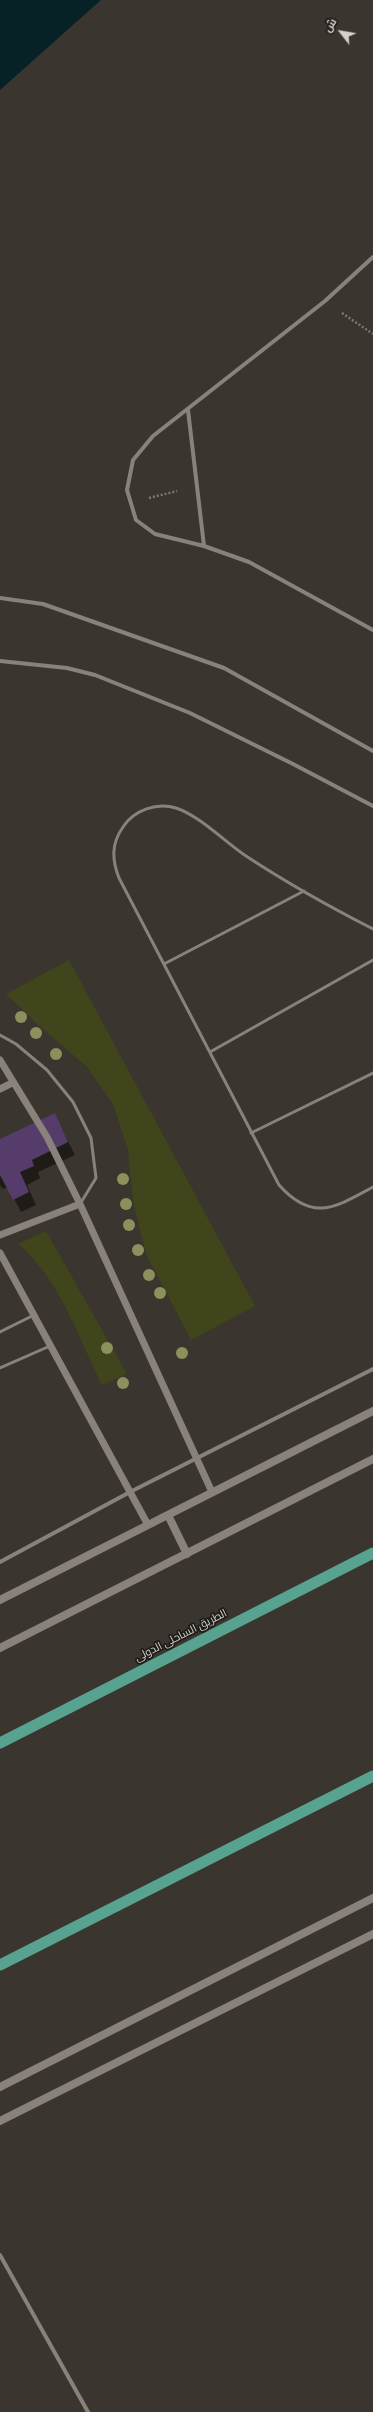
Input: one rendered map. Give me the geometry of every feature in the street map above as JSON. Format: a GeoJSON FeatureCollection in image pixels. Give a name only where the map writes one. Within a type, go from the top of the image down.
{"type":"FeatureCollection","features":[{"type":"Feature","properties":{"kind":"highway","name":"الطريق الساحلى الدولى"},"geometry":{"type":"LineString","coordinates":[[0,1743],[373,1553]]}},
{"type":"Feature","properties":{"kind":"highway"},"geometry":{"type":"LineString","coordinates":[[0,1965],[373,1776]]}},
{"type":"Feature","properties":{"kind":"main road"},"geometry":{"type":"LineString","coordinates":[[0,1600],[373,1411]]}},
{"type":"Feature","properties":{"kind":"main road"},"geometry":{"type":"LineString","coordinates":[[0,1648],[373,1459]]}},
{"type":"Feature","properties":{"kind":"main road"},"geometry":{"type":"LineString","coordinates":[[168,1515],[187,1554]]}},
{"type":"Feature","properties":{"kind":"main road"},"geometry":{"type":"LineString","coordinates":[[0,2087],[373,1898]]}},
{"type":"Feature","properties":{"kind":"main road"},"geometry":{"type":"LineString","coordinates":[[0,2121],[373,1934]]}},
{"type":"Feature","properties":{"kind":"street"},"geometry":{"type":"LineString","coordinates":[[373,257],[325,301],[153,436],[133,460],[127,490],[136,520],[155,534],[204,546],[249,562],[270,572],[373,630]]}},
{"type":"Feature","properties":{"kind":"street"},"geometry":{"type":"LineString","coordinates":[[188,410],[204,546]]}},
{"type":"Feature","properties":{"kind":"street"},"geometry":{"type":"LineString","coordinates":[[0,598],[43,604],[224,668],[373,751]]}},
{"type":"Feature","properties":{"kind":"street"},"geometry":{"type":"LineString","coordinates":[[0,661],[67,668],[95,675],[190,713],[294,764],[373,806]]}},
{"type":"Feature","properties":{"kind":"street"},"geometry":{"type":"LineString","coordinates":[[0,1060],[12,1083],[47,1137],[80,1204],[212,1492]]}},
{"type":"Feature","properties":{"kind":"street"},"geometry":{"type":"LineString","coordinates":[[0,1090],[12,1083]]}},
{"type":"Feature","properties":{"kind":"street"},"geometry":{"type":"LineString","coordinates":[[0,1235],[80,1204]]}},
{"type":"Feature","properties":{"kind":"street"},"geometry":{"type":"LineString","coordinates":[[0,1253],[148,1525]]}},
{"type":"Feature","properties":{"kind":"street"},"geometry":{"type":"LineString","coordinates":[[0,1562],[130,1492],[373,1369]]}},
{"type":"Feature","properties":{"kind":"street"},"geometry":{"type":"LineString","coordinates":[[0,2255],[88,2412]]}},
{"type":"Feature","properties":{"kind":"lane"},"geometry":{"type":"LineString","coordinates":[[373,929],[304,891],[247,856],[188,814],[176,808],[163,806],[150,807],[138,812],[126,822],[118,834],[113,849],[114,864],[119,878],[279,1185],[290,1197],[305,1205],[321,1208],[337,1206],[373,1187]]}},
{"type":"Feature","properties":{"kind":"lane"},"geometry":{"type":"LineString","coordinates":[[164,964],[304,891]]}},
{"type":"Feature","properties":{"kind":"lane"},"geometry":{"type":"LineString","coordinates":[[210,1052],[373,960]]}},
{"type":"Feature","properties":{"kind":"lane"},"geometry":{"type":"LineString","coordinates":[[0,1035],[16,1044],[47,1070],[73,1102],[91,1138],[96,1178],[80,1204]]}},
{"type":"Feature","properties":{"kind":"lane"},"geometry":{"type":"LineString","coordinates":[[251,1133],[373,1073]]}},
{"type":"Feature","properties":{"kind":"lane"},"geometry":{"type":"LineString","coordinates":[[0,1332],[34,1315]]}},
{"type":"Feature","properties":{"kind":"lane"},"geometry":{"type":"LineString","coordinates":[[0,1368],[50,1345]]}},
{"type":"Feature","properties":{"kind":"path"},"geometry":{"type":"LineString","coordinates":[[325,301],[373,334]]}},
{"type":"Feature","properties":{"kind":"path"},"geometry":{"type":"LineString","coordinates":[[131,503],[197,485]]}},
{"type":"Feature","properties":{"kind":"green space"},"geometry":{"type":"Polygon","coordinates":[[[69,960],[255,1306],[191,1340],[146,1254],[133,1202],[128,1150],[113,1104],[87,1067],[36,1023],[6,994],[69,960]]]}},
{"type":"Feature","properties":{"kind":"green space"},"geometry":{"type":"Polygon","coordinates":[[[46,1231],[127,1374],[102,1385],[57,1291],[33,1258],[18,1244],[46,1231]]]}},
{"type":"Feature","properties":{"kind":"water"},"geometry":{"type":"Polygon","coordinates":[[[0,0],[101,0],[0,90],[0,0]]]}},
{"type":"Feature","properties":{"kind":"building"},"geometry":{"type":"Polygon","coordinates":[[[55,1113],[68,1142],[32,1160],[34,1166],[20,1172],[29,1192],[13,1200],[0,1175],[0,1139],[55,1113]]]}}]}
